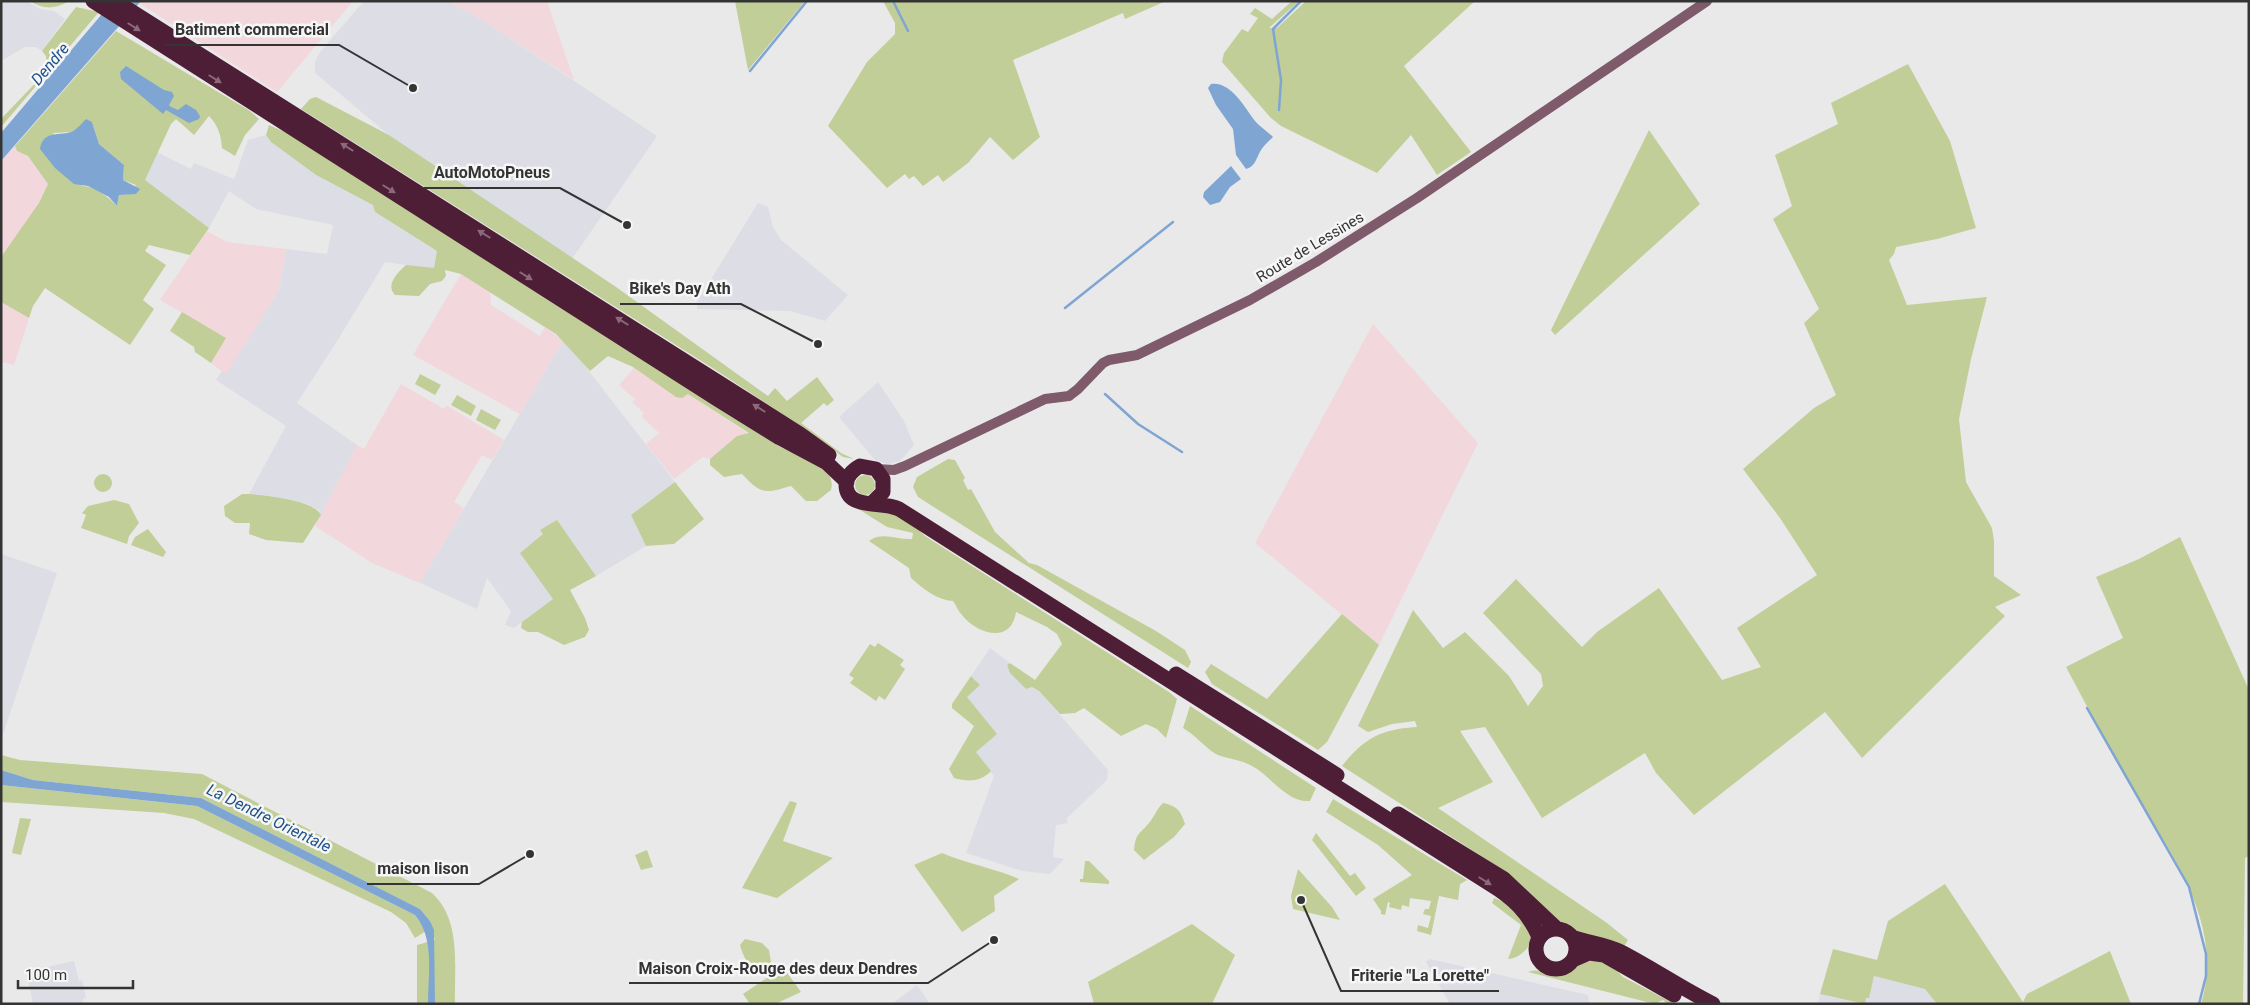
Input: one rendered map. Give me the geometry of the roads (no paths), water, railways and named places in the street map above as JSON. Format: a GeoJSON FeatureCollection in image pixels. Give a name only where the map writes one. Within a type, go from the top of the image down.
{"type":"FeatureCollection","features":[{"type":"Feature","properties":{"kind":"highway"},"geometry":{"type":"LineString","coordinates":[[93,1],[177,47],[800,434],[832,457],[841,462],[876,469],[881,474],[884,486],[905,504],[1182,684]]}},
{"type":"Feature","properties":{"kind":"highway"},"geometry":{"type":"LineString","coordinates":[[115,1],[177,47]]}},
{"type":"Feature","properties":{"kind":"highway"},"geometry":{"type":"LineString","coordinates":[[292,120],[725,404],[827,463],[846,482],[848,492],[855,501],[864,504],[872,502],[885,503],[899,508],[1307,762],[1506,894],[1527,913],[1539,937]]}},
{"type":"Feature","properties":{"kind":"highway"},"geometry":{"type":"LineString","coordinates":[[846,482],[852,472],[860,466]]}},
{"type":"Feature","properties":{"kind":"highway"},"geometry":{"type":"LineString","coordinates":[[872,502],[880,496],[884,486]]}},
{"type":"Feature","properties":{"kind":"highway"},"geometry":{"type":"LineString","coordinates":[[1357,795],[1504,879],[1556,928],[1568,932],[1572,937],[1576,951],[1573,960]]}},
{"type":"Feature","properties":{"kind":"highway"},"geometry":{"type":"LineString","coordinates":[[1556,928],[1547,930],[1539,937],[1535,952],[1543,965],[1553,969],[1560,969],[1573,960],[1589,953],[1604,955],[1692,1004]]}},
{"type":"Feature","properties":{"kind":"highway"},"geometry":{"type":"LineString","coordinates":[[1572,937],[1604,945],[1620,952],[1712,1004]]}},
{"type":"Feature","properties":{"kind":"main road","name":"Route de Lessines"},"geometry":{"type":"LineString","coordinates":[[876,469],[894,470],[905,466],[1045,399],[1069,396],[1103,363],[1122,356],[1137,355],[1284,282],[1417,198],[1706,1]]}},
{"type":"Feature","properties":{"kind":"main road","name":"Route de Lessines"},"geometry":{"type":"LineString","coordinates":[[884,486],[905,466]]}},
{"type":"Feature","properties":{"kind":"water"},"geometry":{"type":"Polygon","coordinates":[[[113,1],[141,1],[1,161],[1,133],[113,1]]]}},
{"type":"Feature","properties":{"kind":"water"},"geometry":{"type":"Polygon","coordinates":[[[126,66],[164,90],[172,92],[174,96],[169,105],[171,107],[178,110],[186,104],[196,110],[200,116],[199,119],[189,123],[166,110],[163,114],[121,79],[120,72],[126,66]]]}},
{"type":"Feature","properties":{"kind":"water"},"geometry":{"type":"Polygon","coordinates":[[[1211,84],[1225,87],[1237,96],[1257,123],[1273,137],[1262,148],[1254,164],[1249,168],[1246,169],[1236,155],[1233,129],[1216,105],[1208,88],[1211,84]]]}},
{"type":"Feature","properties":{"kind":"water"},"geometry":{"type":"Polygon","coordinates":[[[86,119],[92,122],[99,144],[124,165],[123,180],[140,189],[136,194],[119,195],[117,206],[109,197],[88,186],[74,184],[55,168],[40,149],[42,143],[49,136],[73,131],[86,119]]]}},
{"type":"Feature","properties":{"kind":"water"},"geometry":{"type":"Polygon","coordinates":[[[1231,166],[1241,179],[1230,187],[1220,202],[1210,205],[1203,197],[1204,192],[1231,166]]]}},
{"type":"Feature","properties":{"kind":"water"},"geometry":{"type":"Polygon","coordinates":[[[1,770],[33,780],[201,798],[420,909],[430,921],[434,930],[435,1004],[428,1004],[428,946],[421,924],[415,915],[197,806],[1,785],[1,770]]]}},
{"type":"Feature","properties":{"kind":"waterway"},"geometry":{"type":"LineString","coordinates":[[750,71],[807,1]]}},
{"type":"Feature","properties":{"kind":"waterway"},"geometry":{"type":"LineString","coordinates":[[893,1],[908,31]]}},
{"type":"Feature","properties":{"kind":"waterway"},"geometry":{"type":"LineString","coordinates":[[1279,110],[1281,80],[1273,29],[1301,1]]}},
{"type":"Feature","properties":{"kind":"waterway"},"geometry":{"type":"LineString","coordinates":[[1065,308],[1173,222]]}},
{"type":"Feature","properties":{"kind":"waterway"},"geometry":{"type":"LineString","coordinates":[[1105,394],[1138,424],[1182,452]]}},
{"type":"Feature","properties":{"kind":"waterway"},"geometry":{"type":"LineString","coordinates":[[2087,708],[2189,887],[2206,954],[2206,976],[2199,1004]]}},
{"type":"Feature","properties":{"kind":"place","name":"Batiment commercial"},"geometry":{"type":"Point","coordinates":[413,88]}},
{"type":"Feature","properties":{"kind":"place","name":"AutoMotoPneus"},"geometry":{"type":"Point","coordinates":[627,225]}},
{"type":"Feature","properties":{"kind":"place","name":"Bike's Day Ath"},"geometry":{"type":"Point","coordinates":[818,344]}},
{"type":"Feature","properties":{"kind":"place","name":"maison lison"},"geometry":{"type":"Point","coordinates":[530,854]}},
{"type":"Feature","properties":{"kind":"place","name":"Friterie \"La Lorette\""},"geometry":{"type":"Point","coordinates":[1301,900]}},
{"type":"Feature","properties":{"kind":"place","name":"Maison Croix-Rouge des deux Dendres"},"geometry":{"type":"Point","coordinates":[994,940]}},
{"type":"Feature","properties":{"kind":"water label","name":"Dendre"},"geometry":{"type":"Point","coordinates":[50,64]}},
{"type":"Feature","properties":{"kind":"water label","name":"La Dendre Orientale"},"geometry":{"type":"Point","coordinates":[269,818]}}]}
